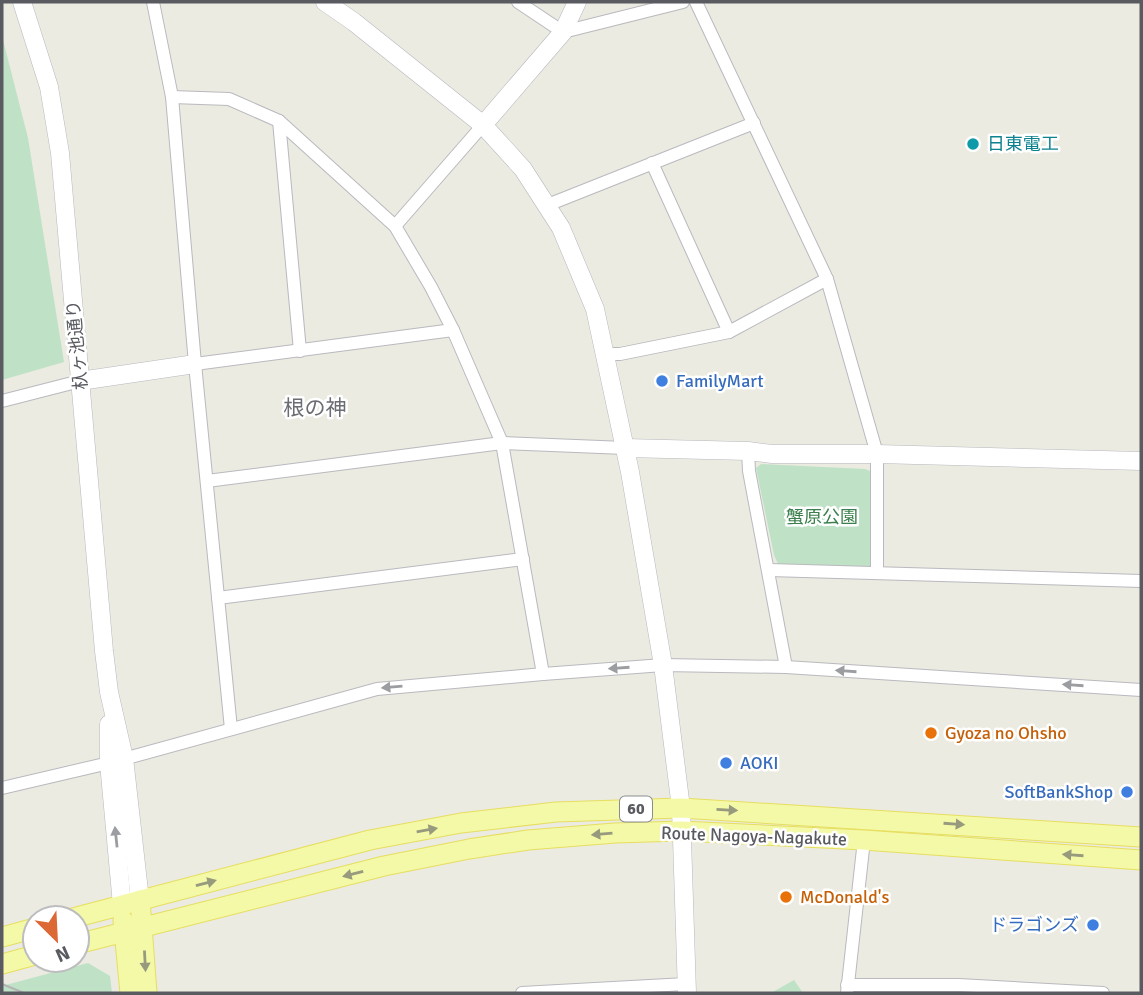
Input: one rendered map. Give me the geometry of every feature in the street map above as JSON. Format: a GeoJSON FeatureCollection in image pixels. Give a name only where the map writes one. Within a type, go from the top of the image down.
{"type":"FeatureCollection","features":[{"type":"Feature","properties":{"kind":"main road","name":"Route Nagoya-Nagakute"},"geometry":{"type":"LineString","coordinates":[[91,913],[370,840],[461,823],[556,812],[681,808],[1141,837]]}},
{"type":"Feature","properties":{"kind":"main road","name":"Route Nagoya-Nagakute"},"geometry":{"type":"LineString","coordinates":[[91,941],[384,866],[469,849],[580,836],[681,831],[864,840],[1141,860]]}},
{"type":"Feature","properties":{"kind":"main road"},"geometry":{"type":"LineString","coordinates":[[131,903],[147,993]]}},
{"type":"Feature","properties":{"kind":"main road"},"geometry":{"type":"LineString","coordinates":[[130,993],[134,930]]}},
{"type":"Feature","properties":{"kind":"main road"},"geometry":{"type":"LineString","coordinates":[[2,937],[21,932]]}},
{"type":"Feature","properties":{"kind":"main road"},"geometry":{"type":"LineString","coordinates":[[2,964],[21,959]]}},
{"type":"Feature","properties":{"kind":"street","name":"杁ヶ池通り"},"geometry":{"type":"LineString","coordinates":[[22,2],[39,51],[55,120],[131,903]]}},
{"type":"Feature","properties":{"kind":"street"},"geometry":{"type":"LineString","coordinates":[[153,2],[172,97],[231,729]]}},
{"type":"Feature","properties":{"kind":"street"},"geometry":{"type":"LineString","coordinates":[[325,2],[483,125],[523,169],[561,228],[582,275],[601,328],[625,448],[663,665],[681,808],[686,988],[522,993]]}},
{"type":"Feature","properties":{"kind":"street"},"geometry":{"type":"LineString","coordinates":[[518,2],[563,33],[683,2]]}},
{"type":"Feature","properties":{"kind":"street"},"geometry":{"type":"LineString","coordinates":[[395,226],[563,33],[577,2]]}},
{"type":"Feature","properties":{"kind":"street"},"geometry":{"type":"LineString","coordinates":[[696,2],[827,279],[877,454],[877,572]]}},
{"type":"Feature","properties":{"kind":"street"},"geometry":{"type":"LineString","coordinates":[[172,97],[229,99],[279,121],[395,226],[432,288],[453,330],[502,443],[543,674]]}},
{"type":"Feature","properties":{"kind":"street"},"geometry":{"type":"LineString","coordinates":[[279,121],[300,351]]}},
{"type":"Feature","properties":{"kind":"street"},"geometry":{"type":"LineString","coordinates":[[545,206],[754,123]]}},
{"type":"Feature","properties":{"kind":"street"},"geometry":{"type":"LineString","coordinates":[[652,163],[729,332]]}},
{"type":"Feature","properties":{"kind":"street"},"geometry":{"type":"LineString","coordinates":[[606,354],[620,354],[729,332],[827,279]]}},
{"type":"Feature","properties":{"kind":"street"},"geometry":{"type":"LineString","coordinates":[[2,401],[80,381],[453,330]]}},
{"type":"Feature","properties":{"kind":"street"},"geometry":{"type":"LineString","coordinates":[[206,481],[502,443],[772,454],[1141,461]]}},
{"type":"Feature","properties":{"kind":"street"},"geometry":{"type":"LineString","coordinates":[[748,451],[749,471],[786,667]]}},
{"type":"Feature","properties":{"kind":"street"},"geometry":{"type":"LineString","coordinates":[[218,598],[523,559]]}},
{"type":"Feature","properties":{"kind":"street"},"geometry":{"type":"LineString","coordinates":[[769,570],[1141,581]]}},
{"type":"Feature","properties":{"kind":"street"},"geometry":{"type":"LineString","coordinates":[[2,787],[116,760],[377,689],[543,674],[663,665],[786,667],[1141,690]]}},
{"type":"Feature","properties":{"kind":"street"},"geometry":{"type":"LineString","coordinates":[[864,840],[847,989],[1103,993]]}},
{"type":"Feature","properties":{"kind":"green space"},"geometry":{"type":"Polygon","coordinates":[[[2,36],[28,138],[64,362],[2,380],[2,36]]]}},
{"type":"Feature","properties":{"kind":"green space","name":"蟹原公園"},"geometry":{"type":"Polygon","coordinates":[[[761,464],[870,471],[871,568],[778,564],[756,468],[761,464]]]}},
{"type":"Feature","properties":{"kind":"green space"},"geometry":{"type":"Polygon","coordinates":[[[91,965],[110,976],[112,993],[2,993],[2,986],[47,974],[91,974],[91,965]]]}},
{"type":"Feature","properties":{"kind":"green space"},"geometry":{"type":"Polygon","coordinates":[[[794,980],[803,993],[771,993],[794,980]]]}},
{"type":"Feature","properties":{"kind":"tram line"},"geometry":{"type":"LineString","coordinates":[[2,984],[24,993]]}},
{"type":"Feature","properties":{"kind":"place","name":"日東電工"},"geometry":{"type":"Point","coordinates":[973,144]}},
{"type":"Feature","properties":{"kind":"place","name":"FamilyMart"},"geometry":{"type":"Point","coordinates":[662,381]}},
{"type":"Feature","properties":{"kind":"place","name":"Gyoza no Ohsho"},"geometry":{"type":"Point","coordinates":[931,733]}},
{"type":"Feature","properties":{"kind":"place","name":"AOKI"},"geometry":{"type":"Point","coordinates":[726,763]}},
{"type":"Feature","properties":{"kind":"place","name":"SoftBankShop"},"geometry":{"type":"Point","coordinates":[1127,792]}},
{"type":"Feature","properties":{"kind":"place","name":"McDonald's"},"geometry":{"type":"Point","coordinates":[786,897]}},
{"type":"Feature","properties":{"kind":"place","name":"ドラゴンズ"},"geometry":{"type":"Point","coordinates":[1093,925]}},
{"type":"Feature","properties":{"kind":"district","name":"根の神"},"geometry":{"type":"Point","coordinates":[315,408]}}]}
